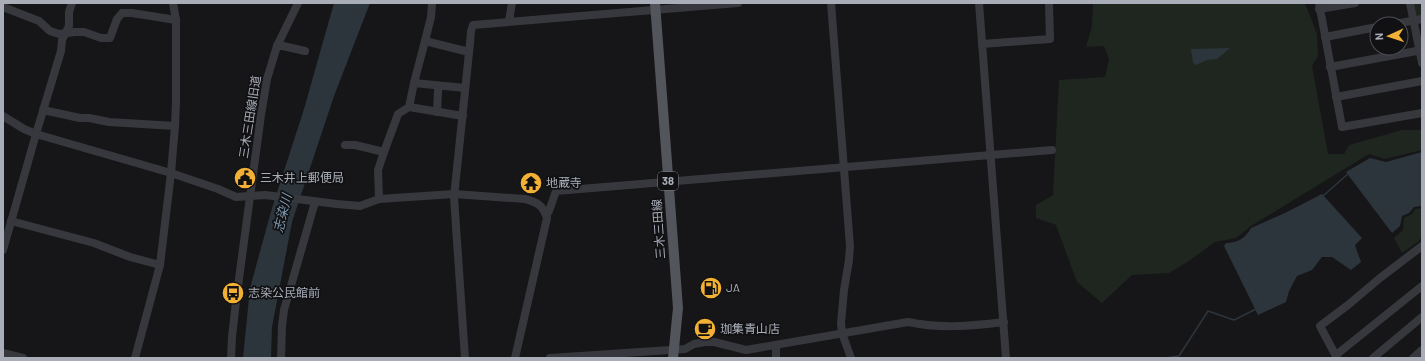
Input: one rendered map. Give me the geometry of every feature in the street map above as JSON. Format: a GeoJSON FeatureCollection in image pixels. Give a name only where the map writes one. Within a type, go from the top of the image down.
{"type":"FeatureCollection","features":[{"type":"Feature","properties":{"kind":"main road","name":"三木三田線"},"geometry":{"type":"LineString","coordinates":[[655,7],[678,308],[673,354]]}},
{"type":"Feature","properties":{"kind":"street"},"geometry":{"type":"LineString","coordinates":[[3,250],[61,51],[62,40],[69,26],[69,12],[72,3]]}},
{"type":"Feature","properties":{"kind":"street"},"geometry":{"type":"LineString","coordinates":[[135,358],[160,265],[171,173],[175,126],[176,20],[172,3]]}},
{"type":"Feature","properties":{"kind":"street","name":"三木三田線旧道"},"geometry":{"type":"LineString","coordinates":[[231,358],[235,308],[266,86],[277,46],[298,3]]}},
{"type":"Feature","properties":{"kind":"street"},"geometry":{"type":"LineString","coordinates":[[409,107],[431,17],[432,3]]}},
{"type":"Feature","properties":{"kind":"street"},"geometry":{"type":"LineString","coordinates":[[509,21],[512,3]]}},
{"type":"Feature","properties":{"kind":"street"},"geometry":{"type":"LineString","coordinates":[[465,358],[454,194],[471,31],[473,25],[655,7],[738,3]]}},
{"type":"Feature","properties":{"kind":"street"},"geometry":{"type":"LineString","coordinates":[[830,3],[850,246],[842,317],[842,333],[851,358]]}},
{"type":"Feature","properties":{"kind":"street"},"geometry":{"type":"LineString","coordinates":[[979,3],[1006,358]]}},
{"type":"Feature","properties":{"kind":"street"},"geometry":{"type":"LineString","coordinates":[[982,44],[1050,39],[1049,3]]}},
{"type":"Feature","properties":{"kind":"street"},"geometry":{"type":"LineString","coordinates":[[1355,3],[1319,6],[1342,127],[1422,112]]}},
{"type":"Feature","properties":{"kind":"street"},"geometry":{"type":"LineString","coordinates":[[1410,3],[1418,20],[1422,63]]}},
{"type":"Feature","properties":{"kind":"street"},"geometry":{"type":"LineString","coordinates":[[3,8],[39,21],[50,31],[59,34],[84,32],[101,38],[110,38],[117,19],[122,13],[176,20]]}},
{"type":"Feature","properties":{"kind":"street"},"geometry":{"type":"LineString","coordinates":[[1324,37],[1369,29]]}},
{"type":"Feature","properties":{"kind":"street"},"geometry":{"type":"LineString","coordinates":[[425,41],[469,52]]}},
{"type":"Feature","properties":{"kind":"street"},"geometry":{"type":"LineString","coordinates":[[277,46],[305,51]]}},
{"type":"Feature","properties":{"kind":"street"},"geometry":{"type":"LineString","coordinates":[[1330,67],[1421,50]]}},
{"type":"Feature","properties":{"kind":"street"},"geometry":{"type":"LineString","coordinates":[[1336,97],[1422,81]]}},
{"type":"Feature","properties":{"kind":"street"},"geometry":{"type":"LineString","coordinates":[[414,83],[465,88]]}},
{"type":"Feature","properties":{"kind":"street"},"geometry":{"type":"LineString","coordinates":[[437,112],[438,90],[440,86]]}},
{"type":"Feature","properties":{"kind":"street"},"geometry":{"type":"LineString","coordinates":[[379,199],[378,170],[398,114],[409,107],[463,116]]}},
{"type":"Feature","properties":{"kind":"street"},"geometry":{"type":"LineString","coordinates":[[43,110],[80,118],[89,118],[109,122],[175,126]]}},
{"type":"Feature","properties":{"kind":"street"},"geometry":{"type":"LineString","coordinates":[[3,116],[24,129],[36,134],[171,173],[218,189],[236,197],[264,196],[360,206],[379,199],[454,194],[525,199],[535,202],[541,206],[546,215],[546,226],[515,358]]}},
{"type":"Feature","properties":{"kind":"street"},"geometry":{"type":"LineString","coordinates":[[345,145],[355,145],[384,152]]}},
{"type":"Feature","properties":{"kind":"street"},"geometry":{"type":"LineString","coordinates":[[546,215],[549,211],[556,191],[961,156],[1052,150]]}},
{"type":"Feature","properties":{"kind":"street"},"geometry":{"type":"LineString","coordinates":[[281,358],[284,310],[315,202]]}},
{"type":"Feature","properties":{"kind":"street"},"geometry":{"type":"LineString","coordinates":[[11,221],[94,243],[130,257],[160,265]]}},
{"type":"Feature","properties":{"kind":"street"},"geometry":{"type":"LineString","coordinates":[[1422,246],[1320,326],[1336,357],[1422,286]]}},
{"type":"Feature","properties":{"kind":"street"},"geometry":{"type":"LineString","coordinates":[[1373,358],[1422,317]]}},
{"type":"Feature","properties":{"kind":"street"},"geometry":{"type":"LineString","coordinates":[[550,358],[673,354],[694,344],[705,342],[714,342],[746,350],[908,322],[926,326],[963,327],[1004,322]]}},
{"type":"Feature","properties":{"kind":"street"},"geometry":{"type":"LineString","coordinates":[[776,345],[776,358]]}},
{"type":"Feature","properties":{"kind":"street"},"geometry":{"type":"LineString","coordinates":[[3,353],[23,358]]}},
{"type":"Feature","properties":{"kind":"shaded area"},"geometry":{"type":"Polygon","coordinates":[[[1093,3],[1305,3],[1317,34],[1318,56],[1312,66],[1328,154],[1344,154],[1349,145],[1402,130],[1422,130],[1422,150],[1385,159],[1369,154],[1251,226],[1236,238],[1215,242],[1189,261],[1169,273],[1132,275],[1102,303],[1077,282],[1056,225],[1036,218],[1036,205],[1053,195],[1059,80],[1105,77],[1109,59],[1104,46],[1086,47],[1092,26],[1093,3]]]}},
{"type":"Feature","properties":{"kind":"shaded area"},"geometry":{"type":"Polygon","coordinates":[[[1414,3],[1422,3],[1422,16],[1417,17],[1414,3]]]}},
{"type":"Feature","properties":{"kind":"shaded area"},"geometry":{"type":"Polygon","coordinates":[[[1422,208],[1422,236],[1419,241],[1402,253],[1394,238],[1403,230],[1404,218],[1412,214],[1415,209],[1422,208]]]}},
{"type":"Feature","properties":{"kind":"water","name":"志染川"},"geometry":{"type":"Polygon","coordinates":[[[334,3],[370,3],[334,96],[292,222],[272,327],[271,358],[243,358],[250,288],[272,208],[304,109],[334,3]]]}},
{"type":"Feature","properties":{"kind":"water"},"geometry":{"type":"Polygon","coordinates":[[[1230,48],[1217,59],[1207,60],[1196,65],[1193,63],[1191,49],[1230,48]]]}},
{"type":"Feature","properties":{"kind":"water"},"geometry":{"type":"Polygon","coordinates":[[[1422,152],[1422,206],[1414,207],[1409,213],[1402,216],[1400,226],[1392,233],[1346,172],[1370,158],[1386,162],[1422,152]]]}},
{"type":"Feature","properties":{"kind":"water"},"geometry":{"type":"Polygon","coordinates":[[[1322,194],[1362,238],[1355,245],[1361,262],[1351,270],[1332,257],[1322,257],[1312,270],[1297,276],[1289,291],[1286,302],[1258,315],[1224,246],[1226,243],[1234,242],[1247,235],[1251,228],[1322,194]]]}},
{"type":"Feature","properties":{"kind":"waterway"},"geometry":{"type":"LineString","coordinates":[[1323,196],[1349,173]]}},
{"type":"Feature","properties":{"kind":"waterway"},"geometry":{"type":"LineString","coordinates":[[1165,358],[1179,356],[1208,311],[1234,320],[1256,309]]}},
{"type":"Feature","properties":{"kind":"place","name":"三木井上郵便局"},"geometry":{"type":"Point","coordinates":[245,178]}},
{"type":"Feature","properties":{"kind":"place","name":"地蔵寺"},"geometry":{"type":"Point","coordinates":[531,183]}},
{"type":"Feature","properties":{"kind":"place","name":"JA"},"geometry":{"type":"Point","coordinates":[711,288]}},
{"type":"Feature","properties":{"kind":"place","name":"志染公民館前"},"geometry":{"type":"Point","coordinates":[233,293]}},
{"type":"Feature","properties":{"kind":"place","name":"珈集青山店"},"geometry":{"type":"Point","coordinates":[705,329]}}]}
